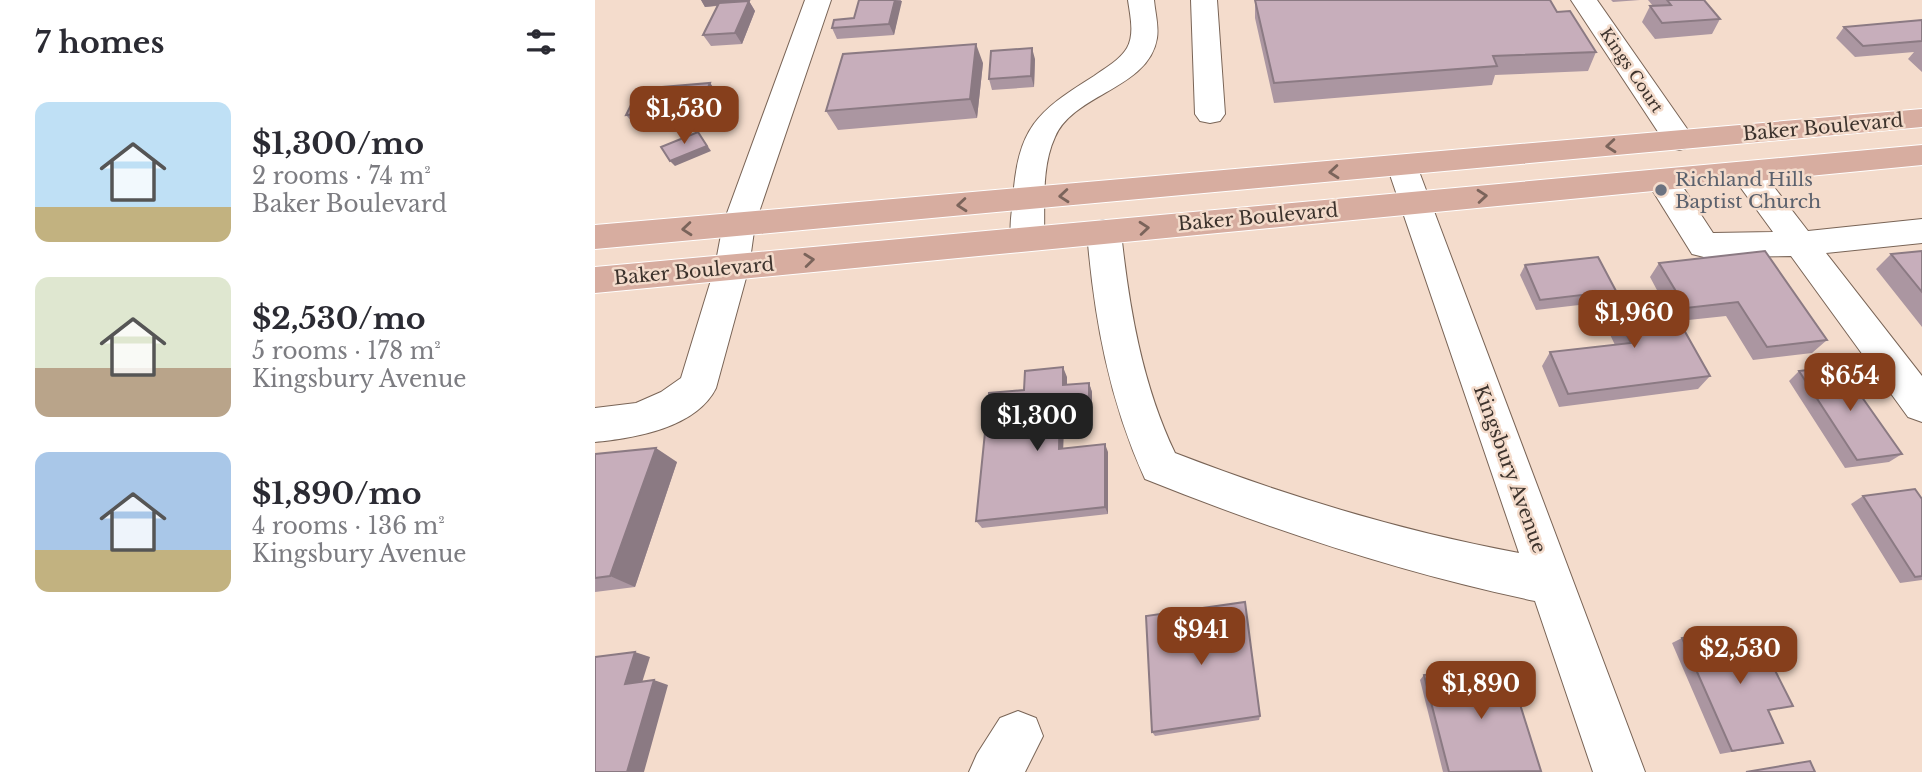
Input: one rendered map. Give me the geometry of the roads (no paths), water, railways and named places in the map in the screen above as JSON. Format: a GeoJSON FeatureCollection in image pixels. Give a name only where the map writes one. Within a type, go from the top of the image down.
{"type":"FeatureCollection","features":[{"type":"Feature","properties":{"kind":"main road","name":"Baker Boulevard"},"geometry":{"type":"LineString","coordinates":[[595,280],[1104,232],[1679,140],[1922,118]]}},
{"type":"Feature","properties":{"kind":"main road","name":"Baker Boulevard"},"geometry":{"type":"LineString","coordinates":[[595,237],[1030,199],[1408,184],[1662,180],[1920,157]]}},
{"type":"Feature","properties":{"kind":"street"},"geometry":{"type":"LineString","coordinates":[[595,425],[640,420],[675,404],[697,388],[732,267],[739,224],[818,0]]}},
{"type":"Feature","properties":{"kind":"street"},"geometry":{"type":"LineString","coordinates":[[1027,238],[1034,160],[1040,134],[1058,112],[1135,59],[1144,39],[1141,0]]}},
{"type":"Feature","properties":{"kind":"street"},"geometry":{"type":"LineString","coordinates":[[1204,0],[1210,114]]}},
{"type":"Feature","properties":{"kind":"street","name":"Kings Court"},"geometry":{"type":"LineString","coordinates":[[1584,0],[1679,140]]}},
{"type":"Feature","properties":{"kind":"street"},"geometry":{"type":"LineString","coordinates":[[1747,173],[1922,405]]}},
{"type":"Feature","properties":{"kind":"street"},"geometry":{"type":"LineString","coordinates":[[1662,180],[1704,246],[1800,244],[1922,231]]}},
{"type":"Feature","properties":{"kind":"street","name":"Kingsbury Avenue"},"geometry":{"type":"LineString","coordinates":[[1408,184],[1619,772]]}},
{"type":"Feature","properties":{"kind":"street"},"geometry":{"type":"LineString","coordinates":[[1104,232],[1109,295],[1144,433],[1160,466],[1271,509],[1408,550],[1551,583]]}},
{"type":"Feature","properties":{"kind":"place","name":"Richland Hills Baptist Church"},"geometry":{"type":"Point","coordinates":[1661,190]}}]}
